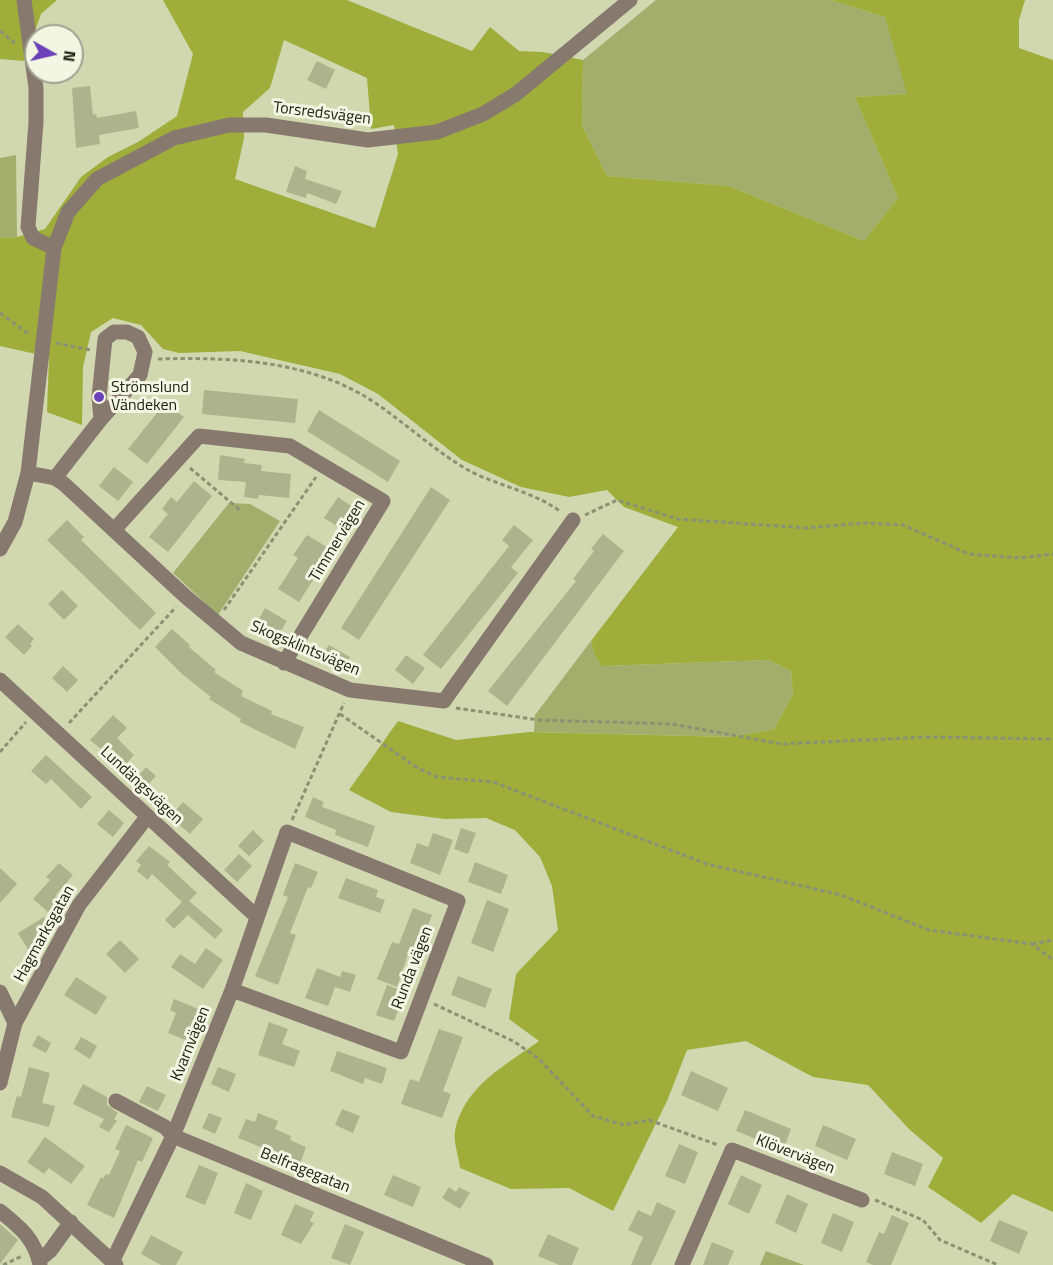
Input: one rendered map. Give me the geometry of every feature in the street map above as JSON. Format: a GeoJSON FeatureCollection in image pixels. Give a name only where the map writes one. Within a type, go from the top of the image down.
{"type":"FeatureCollection","features":[{"type":"Feature","properties":{"kind":"street"},"geometry":{"type":"LineString","coordinates":[[24,0],[36,88],[36,122],[28,227],[33,238],[54,248]]}},
{"type":"Feature","properties":{"kind":"street","name":"Torsredsvägen"},"geometry":{"type":"LineString","coordinates":[[0,549],[15,522],[28,473],[54,248],[68,212],[97,179],[174,138],[229,125],[283,127],[368,140],[438,132],[483,114],[516,94],[630,0]]}},
{"type":"Feature","properties":{"kind":"street"},"geometry":{"type":"LineString","coordinates":[[55,478],[101,419],[140,375],[144,359],[142,342],[128,332],[114,332],[105,339],[102,353],[101,419]]}},
{"type":"Feature","properties":{"kind":"street","name":"Timmervägen"},"geometry":{"type":"LineString","coordinates":[[114,530],[199,436],[290,446],[383,501],[285,663]]}},
{"type":"Feature","properties":{"kind":"street","name":"Skogsklintsvägen"},"geometry":{"type":"LineString","coordinates":[[28,473],[55,478],[64,483],[185,596],[241,643],[350,690],[444,701]]}},
{"type":"Feature","properties":{"kind":"street"},"geometry":{"type":"LineString","coordinates":[[444,701],[573,520]]}},
{"type":"Feature","properties":{"kind":"street","name":"Lundängsvägen"},"geometry":{"type":"LineString","coordinates":[[0,681],[257,917]]}},
{"type":"Feature","properties":{"kind":"street","name":"Hagmarksgatan"},"geometry":{"type":"LineString","coordinates":[[0,1083],[15,1023],[79,905],[147,817]]}},
{"type":"Feature","properties":{"kind":"street","name":"Kvarnvägen"},"geometry":{"type":"LineString","coordinates":[[114,1264],[173,1136],[232,990],[287,832]]}},
{"type":"Feature","properties":{"kind":"street","name":"Runda vägen"},"geometry":{"type":"LineString","coordinates":[[232,990],[401,1052],[458,901],[287,832]]}},
{"type":"Feature","properties":{"kind":"street"},"geometry":{"type":"LineString","coordinates":[[0,992],[15,1023]]}},
{"type":"Feature","properties":{"kind":"street","name":"Belfragegatan"},"geometry":{"type":"LineString","coordinates":[[116,1101],[165,1127],[173,1136],[486,1265]]}},
{"type":"Feature","properties":{"kind":"street","name":"Klövervägen"},"geometry":{"type":"LineString","coordinates":[[682,1265],[732,1150],[862,1200]]}},
{"type":"Feature","properties":{"kind":"street"},"geometry":{"type":"LineString","coordinates":[[0,1173],[42,1197],[114,1264]]}},
{"type":"Feature","properties":{"kind":"street"},"geometry":{"type":"LineString","coordinates":[[0,1211],[29,1236],[39,1258],[50,1251],[71,1222]]}},
{"type":"Feature","properties":{"kind":"path"},"geometry":{"type":"LineString","coordinates":[[0,313],[24,332],[42,341],[102,353]]}},
{"type":"Feature","properties":{"kind":"path"},"geometry":{"type":"LineString","coordinates":[[144,359],[238,360],[291,368],[338,381],[374,402],[441,454],[502,486],[545,500],[573,520],[617,500],[678,519],[806,528],[866,523],[903,525],[969,554],[1020,558],[1053,554]]}},
{"type":"Feature","properties":{"kind":"path"},"geometry":{"type":"LineString","coordinates":[[178,459],[241,511]]}},
{"type":"Feature","properties":{"kind":"path"},"geometry":{"type":"LineString","coordinates":[[216,622],[324,466]]}},
{"type":"Feature","properties":{"kind":"path"},"geometry":{"type":"LineString","coordinates":[[59,734],[185,596]]}},
{"type":"Feature","properties":{"kind":"path"},"geometry":{"type":"LineString","coordinates":[[287,832],[350,690]]}},
{"type":"Feature","properties":{"kind":"path"},"geometry":{"type":"LineString","coordinates":[[444,701],[456,708],[539,720],[672,724],[781,744],[928,737],[1053,740]]}},
{"type":"Feature","properties":{"kind":"path"},"geometry":{"type":"LineString","coordinates":[[0,752],[35,711]]}},
{"type":"Feature","properties":{"kind":"path"},"geometry":{"type":"LineString","coordinates":[[340,714],[416,767],[437,777],[494,782],[707,864],[771,881],[811,886],[929,930],[1032,944],[1053,940]]}},
{"type":"Feature","properties":{"kind":"path"},"geometry":{"type":"LineString","coordinates":[[1032,944],[1053,960]]}},
{"type":"Feature","properties":{"kind":"path"},"geometry":{"type":"LineString","coordinates":[[421,998],[513,1041],[538,1058],[593,1116],[624,1125],[649,1120],[732,1150]]}},
{"type":"Feature","properties":{"kind":"path"},"geometry":{"type":"LineString","coordinates":[[862,1200],[879,1201],[909,1213],[923,1220],[940,1240],[998,1265]]}},
{"type":"Feature","properties":{"kind":"path"},"geometry":{"type":"LineString","coordinates":[[3,1265],[39,1258]]}},
{"type":"Feature","properties":{"kind":"green space"},"geometry":{"type":"Polygon","coordinates":[[[0,0],[57,0],[41,14],[37,24],[24,24],[24,61],[0,59],[0,0]]]}},
{"type":"Feature","properties":{"kind":"green space"},"geometry":{"type":"Polygon","coordinates":[[[163,0],[347,0],[472,51],[490,27],[519,51],[543,52],[583,60],[582,125],[607,176],[729,186],[864,241],[898,198],[855,97],[907,94],[885,17],[831,0],[1025,0],[1019,20],[1019,48],[1053,60],[1053,1212],[1013,1194],[981,1223],[928,1187],[943,1158],[910,1130],[868,1085],[813,1077],[746,1041],[687,1050],[667,1101],[613,1211],[569,1188],[511,1189],[460,1168],[455,1145],[455,1131],[467,1102],[488,1078],[539,1041],[509,1019],[516,974],[558,930],[552,886],[540,857],[515,830],[486,818],[445,819],[391,812],[349,790],[398,721],[456,740],[529,732],[732,737],[774,729],[793,694],[791,671],[769,660],[602,666],[595,656],[591,641],[678,527],[624,507],[607,490],[569,497],[521,487],[462,460],[378,394],[340,374],[240,351],[179,353],[163,349],[141,325],[113,318],[91,332],[83,367],[82,425],[47,412],[49,357],[0,346],[0,238],[17,237],[45,229],[81,177],[108,157],[138,142],[177,116],[193,54],[163,0]],[[284,40],[270,88],[243,112],[244,138],[235,179],[375,228],[398,154],[394,125],[371,129],[367,78],[284,40]]]}},
{"type":"Feature","properties":{"kind":"green space"},"geometry":{"type":"Polygon","coordinates":[[[656,0],[831,0],[885,17],[908,94],[855,97],[898,198],[864,241],[729,186],[607,176],[582,125],[583,60],[656,0]]]}},
{"type":"Feature","properties":{"kind":"green space"},"geometry":{"type":"Polygon","coordinates":[[[16,155],[17,237],[0,238],[0,158],[16,155]]]}},
{"type":"Feature","properties":{"kind":"green space"},"geometry":{"type":"Polygon","coordinates":[[[229,503],[250,504],[280,521],[218,615],[173,573],[229,503]]]}},
{"type":"Feature","properties":{"kind":"green space"},"geometry":{"type":"Polygon","coordinates":[[[591,641],[595,656],[602,666],[769,660],[791,671],[793,694],[774,729],[732,737],[534,732],[535,715],[591,641]]]}},
{"type":"Feature","properties":{"kind":"green space"},"geometry":{"type":"Polygon","coordinates":[[[766,1251],[804,1265],[760,1265],[766,1251]]]}},
{"type":"Feature","properties":{"kind":"building"},"geometry":{"type":"Polygon","coordinates":[[[317,61],[335,70],[326,89],[307,80],[317,61]]]}},
{"type":"Feature","properties":{"kind":"building"},"geometry":{"type":"Polygon","coordinates":[[[90,86],[93,115],[96,114],[97,118],[136,111],[139,128],[99,135],[100,144],[76,148],[72,88],[90,86]]]}},
{"type":"Feature","properties":{"kind":"building"},"geometry":{"type":"Polygon","coordinates":[[[295,166],[307,171],[305,179],[342,191],[336,204],[307,193],[306,198],[286,192],[295,166]]]}},
{"type":"Feature","properties":{"kind":"building"},"geometry":{"type":"Polygon","coordinates":[[[204,390],[298,399],[295,423],[202,414],[204,390]]]}},
{"type":"Feature","properties":{"kind":"building"},"geometry":{"type":"Polygon","coordinates":[[[165,403],[184,417],[147,464],[128,449],[165,403]]]}},
{"type":"Feature","properties":{"kind":"building"},"geometry":{"type":"Polygon","coordinates":[[[319,410],[400,461],[388,482],[307,431],[319,410]]]}},
{"type":"Feature","properties":{"kind":"building"},"geometry":{"type":"Polygon","coordinates":[[[220,455],[245,459],[244,463],[262,465],[261,471],[291,474],[289,498],[259,495],[258,499],[244,497],[246,482],[218,480],[220,455]]]}},
{"type":"Feature","properties":{"kind":"building"},"geometry":{"type":"Polygon","coordinates":[[[114,467],[133,482],[118,501],[99,486],[114,467]]]}},
{"type":"Feature","properties":{"kind":"building"},"geometry":{"type":"Polygon","coordinates":[[[194,481],[212,496],[168,552],[149,537],[168,514],[162,509],[171,497],[177,502],[194,481]]]}},
{"type":"Feature","properties":{"kind":"building"},"geometry":{"type":"Polygon","coordinates":[[[431,487],[450,500],[359,640],[341,628],[431,487]]]}},
{"type":"Feature","properties":{"kind":"building"},"geometry":{"type":"Polygon","coordinates":[[[338,497],[357,510],[345,531],[324,518],[338,497]]]}},
{"type":"Feature","properties":{"kind":"building"},"geometry":{"type":"Polygon","coordinates":[[[67,520],[84,537],[81,540],[156,613],[140,630],[47,540],[67,520]]]}},
{"type":"Feature","properties":{"kind":"building"},"geometry":{"type":"Polygon","coordinates":[[[514,525],[533,540],[511,567],[518,573],[441,669],[423,655],[509,546],[502,540],[514,525]]]}},
{"type":"Feature","properties":{"kind":"building"},"geometry":{"type":"Polygon","coordinates":[[[603,534],[624,551],[507,706],[488,691],[576,581],[573,579],[594,551],[591,549],[603,534]]]}},
{"type":"Feature","properties":{"kind":"building"},"geometry":{"type":"Polygon","coordinates":[[[307,535],[332,550],[299,602],[278,589],[298,558],[293,555],[307,535]]]}},
{"type":"Feature","properties":{"kind":"building"},"geometry":{"type":"Polygon","coordinates":[[[62,590],[78,606],[64,620],[48,604],[62,590]]]}},
{"type":"Feature","properties":{"kind":"building"},"geometry":{"type":"Polygon","coordinates":[[[265,608],[287,621],[274,642],[253,629],[265,608]]]}},
{"type":"Feature","properties":{"kind":"building"},"geometry":{"type":"Polygon","coordinates":[[[18,624],[34,639],[30,644],[32,646],[24,655],[5,637],[18,624]]]}},
{"type":"Feature","properties":{"kind":"building"},"geometry":{"type":"Polygon","coordinates":[[[172,629],[216,670],[214,672],[243,691],[241,696],[272,711],[271,714],[304,727],[295,749],[240,722],[241,719],[209,699],[211,697],[182,674],[155,647],[172,629]]]}},
{"type":"Feature","properties":{"kind":"building"},"geometry":{"type":"Polygon","coordinates":[[[329,645],[350,657],[343,668],[322,655],[329,645]]]}},
{"type":"Feature","properties":{"kind":"building"},"geometry":{"type":"Polygon","coordinates":[[[406,655],[425,668],[413,684],[395,670],[406,655]]]}},
{"type":"Feature","properties":{"kind":"building"},"geometry":{"type":"Polygon","coordinates":[[[63,666],[78,680],[67,692],[52,678],[63,666]]]}},
{"type":"Feature","properties":{"kind":"building"},"geometry":{"type":"Polygon","coordinates":[[[113,715],[127,728],[117,738],[134,755],[123,767],[90,740],[113,715]]]}},
{"type":"Feature","properties":{"kind":"building"},"geometry":{"type":"Polygon","coordinates":[[[46,755],[92,797],[81,809],[51,779],[46,784],[31,771],[46,755]]]}},
{"type":"Feature","properties":{"kind":"building"},"geometry":{"type":"Polygon","coordinates":[[[146,767],[156,776],[143,790],[134,781],[146,767]]]}},
{"type":"Feature","properties":{"kind":"building"},"geometry":{"type":"Polygon","coordinates":[[[313,797],[324,802],[322,807],[375,826],[368,847],[335,835],[336,830],[305,817],[313,797]]]}},
{"type":"Feature","properties":{"kind":"building"},"geometry":{"type":"Polygon","coordinates":[[[183,802],[203,819],[190,834],[170,817],[183,802]]]}},
{"type":"Feature","properties":{"kind":"building"},"geometry":{"type":"Polygon","coordinates":[[[109,810],[124,823],[113,837],[97,824],[109,810]]]}},
{"type":"Feature","properties":{"kind":"building"},"geometry":{"type":"Polygon","coordinates":[[[461,828],[476,833],[468,854],[454,849],[461,828]]]}},
{"type":"Feature","properties":{"kind":"building"},"geometry":{"type":"Polygon","coordinates":[[[253,830],[264,841],[249,856],[238,846],[253,830]]]}},
{"type":"Feature","properties":{"kind":"building"},"geometry":{"type":"Polygon","coordinates":[[[433,833],[453,840],[440,875],[410,863],[417,843],[428,847],[433,833]]]}},
{"type":"Feature","properties":{"kind":"building"},"geometry":{"type":"Polygon","coordinates":[[[149,846],[170,862],[167,865],[197,893],[189,901],[223,930],[215,939],[188,915],[174,929],[165,920],[182,902],[152,874],[148,880],[137,871],[141,865],[136,861],[149,846]]]}},
{"type":"Feature","properties":{"kind":"building"},"geometry":{"type":"Polygon","coordinates":[[[239,854],[252,866],[237,882],[224,870],[239,854]]]}},
{"type":"Feature","properties":{"kind":"building"},"geometry":{"type":"Polygon","coordinates":[[[475,862],[508,875],[501,894],[468,882],[475,862]]]}},
{"type":"Feature","properties":{"kind":"building"},"geometry":{"type":"Polygon","coordinates":[[[59,863],[73,875],[55,896],[59,900],[48,912],[33,899],[50,880],[46,877],[59,863]]]}},
{"type":"Feature","properties":{"kind":"building"},"geometry":{"type":"Polygon","coordinates":[[[295,863],[318,872],[311,888],[308,887],[290,933],[296,935],[278,985],[255,976],[288,897],[283,895],[295,863]]]}},
{"type":"Feature","properties":{"kind":"building"},"geometry":{"type":"Polygon","coordinates":[[[0,868],[17,884],[0,903],[0,868]]]}},
{"type":"Feature","properties":{"kind":"building"},"geometry":{"type":"Polygon","coordinates":[[[346,878],[378,890],[376,897],[385,900],[380,913],[338,898],[346,878]]]}},
{"type":"Feature","properties":{"kind":"building"},"geometry":{"type":"Polygon","coordinates":[[[487,900],[509,909],[493,952],[471,943],[487,900]]]}},
{"type":"Feature","properties":{"kind":"building"},"geometry":{"type":"Polygon","coordinates":[[[413,908],[432,915],[418,951],[410,948],[397,987],[377,979],[392,942],[399,944],[413,908]]]}},
{"type":"Feature","properties":{"kind":"building"},"geometry":{"type":"Polygon","coordinates":[[[44,917],[53,932],[29,951],[18,933],[44,917]]]}},
{"type":"Feature","properties":{"kind":"building"},"geometry":{"type":"Polygon","coordinates":[[[120,940],[139,959],[125,973],[106,954],[120,940]]]}},
{"type":"Feature","properties":{"kind":"building"},"geometry":{"type":"Polygon","coordinates":[[[206,948],[223,960],[203,989],[171,967],[180,954],[195,964],[206,948]]]}},
{"type":"Feature","properties":{"kind":"building"},"geometry":{"type":"Polygon","coordinates":[[[317,968],[340,977],[342,971],[356,975],[350,992],[335,987],[328,1006],[305,998],[317,968]]]}},
{"type":"Feature","properties":{"kind":"building"},"geometry":{"type":"Polygon","coordinates":[[[458,976],[492,989],[485,1008],[451,995],[458,976]]]}},
{"type":"Feature","properties":{"kind":"building"},"geometry":{"type":"Polygon","coordinates":[[[76,977],[107,997],[96,1015],[64,995],[76,977]]]}},
{"type":"Feature","properties":{"kind":"building"},"geometry":{"type":"Polygon","coordinates":[[[387,985],[405,992],[394,1021],[376,1015],[387,985]]]}},
{"type":"Feature","properties":{"kind":"building"},"geometry":{"type":"Polygon","coordinates":[[[174,999],[201,1010],[188,1041],[168,1033],[176,1013],[170,1010],[174,999]]]}},
{"type":"Feature","properties":{"kind":"building"},"geometry":{"type":"Polygon","coordinates":[[[269,1022],[288,1029],[282,1044],[300,1051],[294,1067],[258,1055],[269,1022]]]}},
{"type":"Feature","properties":{"kind":"building"},"geometry":{"type":"Polygon","coordinates":[[[439,1029],[463,1037],[443,1091],[451,1094],[442,1118],[401,1104],[410,1079],[419,1082],[439,1029]]]}},
{"type":"Feature","properties":{"kind":"building"},"geometry":{"type":"Polygon","coordinates":[[[38,1035],[51,1043],[46,1053],[32,1046],[38,1035]]]}},
{"type":"Feature","properties":{"kind":"building"},"geometry":{"type":"Polygon","coordinates":[[[81,1037],[97,1046],[90,1059],[74,1049],[81,1037]]]}},
{"type":"Feature","properties":{"kind":"building"},"geometry":{"type":"Polygon","coordinates":[[[337,1051],[387,1068],[382,1084],[365,1078],[363,1084],[330,1071],[337,1051]]]}},
{"type":"Feature","properties":{"kind":"building"},"geometry":{"type":"Polygon","coordinates":[[[29,1067],[50,1073],[42,1103],[55,1106],[49,1127],[11,1117],[17,1096],[21,1097],[29,1067]]]}},
{"type":"Feature","properties":{"kind":"building"},"geometry":{"type":"Polygon","coordinates":[[[218,1067],[236,1074],[229,1092],[211,1084],[218,1067]]]}},
{"type":"Feature","properties":{"kind":"building"},"geometry":{"type":"Polygon","coordinates":[[[691,1071],[728,1088],[718,1111],[681,1095],[691,1071]]]}},
{"type":"Feature","properties":{"kind":"building"},"geometry":{"type":"Polygon","coordinates":[[[83,1084],[107,1097],[107,1105],[118,1113],[114,1119],[117,1121],[109,1132],[99,1127],[104,1119],[73,1104],[83,1084]]]}},
{"type":"Feature","properties":{"kind":"building"},"geometry":{"type":"Polygon","coordinates":[[[147,1086],[166,1095],[158,1111],[139,1102],[147,1086]]]}},
{"type":"Feature","properties":{"kind":"building"},"geometry":{"type":"Polygon","coordinates":[[[342,1109],[360,1116],[353,1133],[335,1125],[342,1109]]]}},
{"type":"Feature","properties":{"kind":"building"},"geometry":{"type":"Polygon","coordinates":[[[745,1110],[791,1129],[783,1150],[736,1131],[745,1110]]]}},
{"type":"Feature","properties":{"kind":"building"},"geometry":{"type":"Polygon","coordinates":[[[209,1113],[222,1118],[215,1134],[202,1128],[209,1113]]]}},
{"type":"Feature","properties":{"kind":"building"},"geometry":{"type":"Polygon","coordinates":[[[258,1113],[278,1121],[275,1129],[291,1136],[290,1140],[306,1147],[300,1163],[238,1138],[246,1119],[255,1122],[258,1113]]]}},
{"type":"Feature","properties":{"kind":"building"},"geometry":{"type":"Polygon","coordinates":[[[126,1125],[153,1138],[142,1162],[138,1160],[114,1218],[87,1205],[101,1177],[103,1179],[106,1174],[109,1175],[120,1151],[115,1149],[126,1125]]]}},
{"type":"Feature","properties":{"kind":"building"},"geometry":{"type":"Polygon","coordinates":[[[823,1125],[856,1139],[847,1160],[815,1146],[823,1125]]]}},
{"type":"Feature","properties":{"kind":"building"},"geometry":{"type":"Polygon","coordinates":[[[45,1137],[85,1166],[71,1184],[49,1168],[44,1174],[27,1162],[45,1137]]]}},
{"type":"Feature","properties":{"kind":"building"},"geometry":{"type":"Polygon","coordinates":[[[679,1144],[698,1152],[685,1184],[665,1176],[679,1144]]]}},
{"type":"Feature","properties":{"kind":"building"},"geometry":{"type":"Polygon","coordinates":[[[892,1152],[923,1164],[915,1186],[884,1174],[892,1152]]]}},
{"type":"Feature","properties":{"kind":"building"},"geometry":{"type":"Polygon","coordinates":[[[199,1165],[218,1173],[205,1205],[185,1197],[199,1165]]]}},
{"type":"Feature","properties":{"kind":"building"},"geometry":{"type":"Polygon","coordinates":[[[393,1175],[421,1187],[413,1207],[384,1195],[393,1175]]]}},
{"type":"Feature","properties":{"kind":"building"},"geometry":{"type":"Polygon","coordinates":[[[741,1175],[762,1185],[749,1214],[728,1204],[741,1175]]]}},
{"type":"Feature","properties":{"kind":"building"},"geometry":{"type":"Polygon","coordinates":[[[246,1183],[263,1191],[251,1220],[234,1213],[246,1183]]]}},
{"type":"Feature","properties":{"kind":"building"},"geometry":{"type":"Polygon","coordinates":[[[449,1187],[456,1192],[459,1187],[470,1193],[460,1209],[442,1198],[449,1187]]]}},
{"type":"Feature","properties":{"kind":"building"},"geometry":{"type":"Polygon","coordinates":[[[787,1194],[808,1204],[796,1233],[775,1223],[787,1194]]]}},
{"type":"Feature","properties":{"kind":"building"},"geometry":{"type":"Polygon","coordinates":[[[657,1202],[676,1211],[651,1265],[631,1265],[643,1237],[628,1230],[638,1210],[651,1216],[657,1202]]]}},
{"type":"Feature","properties":{"kind":"building"},"geometry":{"type":"Polygon","coordinates":[[[295,1204],[314,1212],[310,1221],[314,1223],[301,1244],[281,1235],[295,1204]]]}},
{"type":"Feature","properties":{"kind":"building"},"geometry":{"type":"Polygon","coordinates":[[[833,1213],[854,1222],[842,1252],[821,1243],[833,1213]]]}},
{"type":"Feature","properties":{"kind":"building"},"geometry":{"type":"Polygon","coordinates":[[[892,1215],[909,1223],[891,1265],[873,1265],[866,1262],[879,1232],[884,1234],[892,1215]]]}},
{"type":"Feature","properties":{"kind":"building"},"geometry":{"type":"Polygon","coordinates":[[[999,1220],[1028,1232],[1019,1254],[990,1241],[999,1220]]]}},
{"type":"Feature","properties":{"kind":"building"},"geometry":{"type":"Polygon","coordinates":[[[0,1224],[18,1240],[0,1264],[0,1224]]]}},
{"type":"Feature","properties":{"kind":"building"},"geometry":{"type":"Polygon","coordinates":[[[345,1224],[364,1232],[350,1265],[331,1258],[345,1224]]]}},
{"type":"Feature","properties":{"kind":"building"},"geometry":{"type":"Polygon","coordinates":[[[548,1234],[579,1248],[572,1265],[559,1265],[538,1256],[548,1234]]]}},
{"type":"Feature","properties":{"kind":"building"},"geometry":{"type":"Polygon","coordinates":[[[151,1235],[183,1252],[176,1265],[161,1265],[141,1254],[151,1235]]]}},
{"type":"Feature","properties":{"kind":"building"},"geometry":{"type":"Polygon","coordinates":[[[712,1242],[734,1251],[728,1265],[703,1265],[712,1242]]]}},
{"type":"Feature","properties":{"kind":"place","name":"Strömslund Vändeken"},"geometry":{"type":"Point","coordinates":[99,397]}}]}
